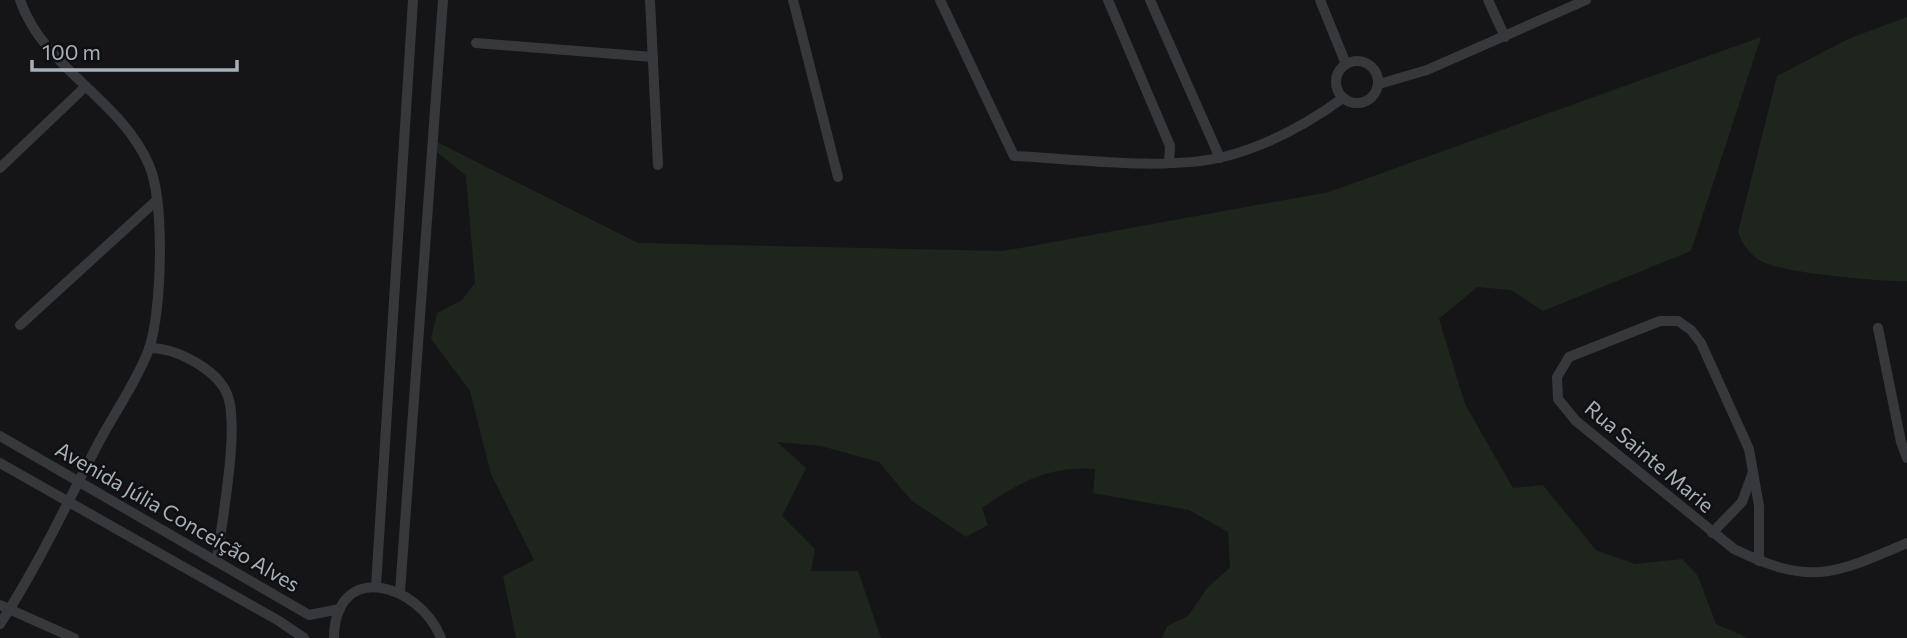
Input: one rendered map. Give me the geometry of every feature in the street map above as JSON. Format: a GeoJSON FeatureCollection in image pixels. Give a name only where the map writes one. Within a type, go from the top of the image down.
{"type":"FeatureCollection","features":[{"type":"Feature","properties":{"kind":"street"},"geometry":{"type":"LineString","coordinates":[[0,624],[5,606],[68,501],[149,348],[157,292],[157,200],[150,166],[126,126],[85,87],[27,19],[20,0]]}},
{"type":"Feature","properties":{"kind":"street"},"geometry":{"type":"LineString","coordinates":[[376,586],[413,0]]}},
{"type":"Feature","properties":{"kind":"street"},"geometry":{"type":"LineString","coordinates":[[400,592],[443,0]]}},
{"type":"Feature","properties":{"kind":"street"},"geometry":{"type":"LineString","coordinates":[[650,0],[658,164]]}},
{"type":"Feature","properties":{"kind":"street"},"geometry":{"type":"LineString","coordinates":[[793,0],[838,177]]}},
{"type":"Feature","properties":{"kind":"street"},"geometry":{"type":"LineString","coordinates":[[940,0],[1014,156],[1169,162],[1220,158],[1289,133],[1343,98],[1362,103],[1373,96],[1379,84],[1376,71],[1366,62],[1346,64]]}},
{"type":"Feature","properties":{"kind":"street"},"geometry":{"type":"LineString","coordinates":[[1108,0],[1170,146],[1169,162]]}},
{"type":"Feature","properties":{"kind":"street"},"geometry":{"type":"LineString","coordinates":[[1150,0],[1220,158]]}},
{"type":"Feature","properties":{"kind":"street"},"geometry":{"type":"LineString","coordinates":[[1320,0],[1346,64]]}},
{"type":"Feature","properties":{"kind":"street"},"geometry":{"type":"LineString","coordinates":[[1488,0],[1505,37]]}},
{"type":"Feature","properties":{"kind":"street"},"geometry":{"type":"LineString","coordinates":[[1379,84],[1417,74],[1586,0]]}},
{"type":"Feature","properties":{"kind":"street"},"geometry":{"type":"LineString","coordinates":[[476,43],[653,57]]}},
{"type":"Feature","properties":{"kind":"street"},"geometry":{"type":"LineString","coordinates":[[1343,98],[1336,80],[1346,64]]}},
{"type":"Feature","properties":{"kind":"street"},"geometry":{"type":"LineString","coordinates":[[0,168],[85,87]]}},
{"type":"Feature","properties":{"kind":"street"},"geometry":{"type":"LineString","coordinates":[[20,325],[157,200]]}},
{"type":"Feature","properties":{"kind":"street","name":"Rua Sainte Marie"},"geometry":{"type":"LineString","coordinates":[[1759,561],[1759,506],[1749,449],[1701,343],[1691,330],[1678,321],[1660,321],[1569,357],[1557,377],[1558,399],[1576,421],[1712,533],[1759,561],[1779,569],[1807,574],[1838,571],[1907,543]]}},
{"type":"Feature","properties":{"kind":"street"},"geometry":{"type":"LineString","coordinates":[[1878,328],[1900,442],[1907,458]]}},
{"type":"Feature","properties":{"kind":"street"},"geometry":{"type":"LineString","coordinates":[[149,348],[165,348],[182,354],[211,374],[229,398],[232,426],[217,560]]}},
{"type":"Feature","properties":{"kind":"street","name":"Avenida Júlia Conceição Alves"},"geometry":{"type":"LineString","coordinates":[[0,436],[309,615],[340,610]]}},
{"type":"Feature","properties":{"kind":"street","name":"Avenida Júlia Conceição Alves"},"geometry":{"type":"LineString","coordinates":[[0,463],[279,621],[304,638]]}},
{"type":"Feature","properties":{"kind":"street"},"geometry":{"type":"LineString","coordinates":[[1712,533],[1742,502],[1754,469]]}},
{"type":"Feature","properties":{"kind":"street"},"geometry":{"type":"LineString","coordinates":[[334,638],[340,610],[355,592],[376,586],[400,592],[422,609],[441,638]]}},
{"type":"Feature","properties":{"kind":"street"},"geometry":{"type":"LineString","coordinates":[[5,606],[74,638]]}},
{"type":"Feature","properties":{"kind":"shaded area"},"geometry":{"type":"Polygon","coordinates":[[[1907,17],[1907,281],[1809,273],[1761,261],[1747,249],[1738,232],[1777,76],[1848,39],[1907,17]]]}},
{"type":"Feature","properties":{"kind":"shaded area"},"geometry":{"type":"Polygon","coordinates":[[[1761,37],[1691,251],[1543,311],[1511,290],[1477,287],[1439,319],[1465,404],[1513,488],[1543,485],[1596,550],[1635,564],[1682,559],[1698,576],[1716,624],[1748,638],[1162,638],[1167,626],[1188,616],[1208,587],[1230,568],[1228,532],[1189,510],[1093,493],[1095,469],[1064,470],[1035,478],[995,499],[982,508],[988,525],[966,537],[911,500],[879,462],[821,446],[777,442],[806,468],[782,516],[815,549],[811,571],[858,571],[881,638],[516,638],[503,576],[534,560],[491,474],[470,391],[431,339],[437,313],[462,300],[475,283],[466,176],[436,151],[437,142],[638,243],[1003,251],[1329,192],[1761,37]]]}}]}
